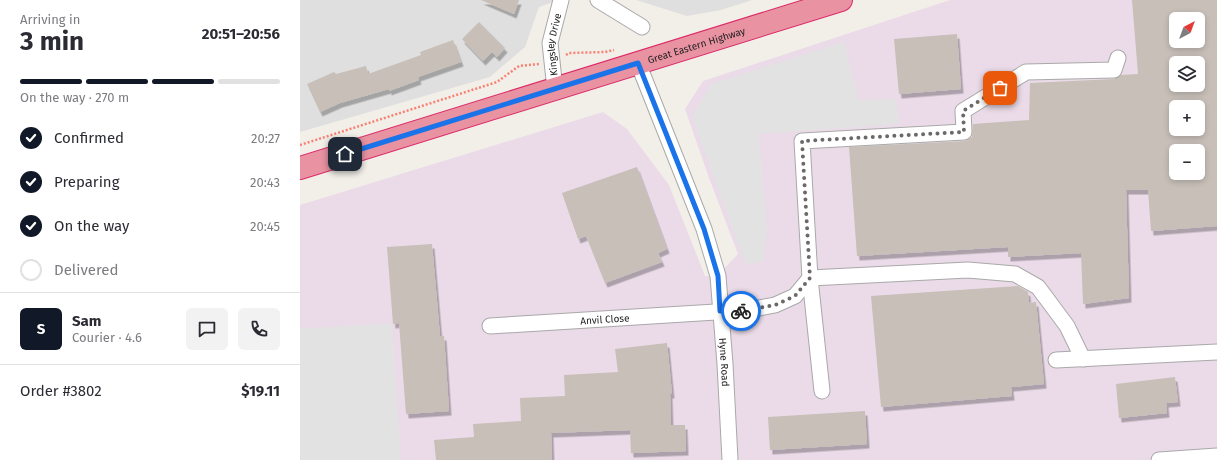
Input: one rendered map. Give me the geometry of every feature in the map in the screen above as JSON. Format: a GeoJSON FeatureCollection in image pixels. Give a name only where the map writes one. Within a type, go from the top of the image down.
{"type":"FeatureCollection","features":[{"type":"Feature","properties":{"kind":"highway","name":"Great Eastern Highway"},"geometry":{"type":"LineString","coordinates":[[300,168],[841,0]]}},
{"type":"Feature","properties":{"kind":"street","name":"Kingsley Drive"},"geometry":{"type":"LineString","coordinates":[[555,89],[550,42],[561,0]]}},
{"type":"Feature","properties":{"kind":"street"},"geometry":{"type":"LineString","coordinates":[[598,0],[642,27]]}},
{"type":"Feature","properties":{"kind":"street"},"geometry":{"type":"LineString","coordinates":[[822,391],[810,278],[802,141],[964,132],[963,111],[1026,72],[1114,70],[1118,58]]}},
{"type":"Feature","properties":{"kind":"street","name":"Hyne Road"},"geometry":{"type":"LineString","coordinates":[[638,63],[704,229],[718,276],[725,364],[730,460]]}},
{"type":"Feature","properties":{"kind":"street"},"geometry":{"type":"LineString","coordinates":[[810,278],[968,270],[1015,274],[1038,287],[1067,326],[1083,359]]}},
{"type":"Feature","properties":{"kind":"street","name":"Anvil Close"},"geometry":{"type":"LineString","coordinates":[[490,326],[748,310],[775,305],[795,296],[810,278]]}},
{"type":"Feature","properties":{"kind":"street"},"geometry":{"type":"LineString","coordinates":[[1056,360],[1217,352]]}},
{"type":"Feature","properties":{"kind":"street"},"geometry":{"type":"LineString","coordinates":[[1159,460],[1217,456]]}},
{"type":"Feature","properties":{"kind":"path"},"geometry":{"type":"LineString","coordinates":[[300,145],[497,82],[519,66],[551,62],[569,53],[606,52],[620,48]]}},
{"type":"Feature","properties":{"kind":"shaded area"},"geometry":{"type":"Polygon","coordinates":[[[300,0],[559,0],[539,7],[525,47],[490,77],[300,132],[300,0]]]}},
{"type":"Feature","properties":{"kind":"shaded area"},"geometry":{"type":"Polygon","coordinates":[[[636,0],[752,0],[721,10],[687,16],[636,0]]]}},
{"type":"Feature","properties":{"kind":"shaded area"},"geometry":{"type":"Polygon","coordinates":[[[950,0],[1217,0],[1217,460],[300,460],[300,205],[603,112],[627,129],[669,185],[705,276],[717,276],[738,254],[685,109],[703,81],[950,0]]]}},
{"type":"Feature","properties":{"kind":"shaded area"},"geometry":{"type":"Polygon","coordinates":[[[844,42],[859,100],[896,99],[899,124],[759,134],[767,231],[763,262],[745,264],[692,117],[711,84],[844,42]]]}},
{"type":"Feature","properties":{"kind":"shaded area"},"geometry":{"type":"Polygon","coordinates":[[[392,323],[401,460],[300,460],[300,329],[392,323]]]}},
{"type":"Feature","properties":{"kind":"building"},"geometry":{"type":"Polygon","coordinates":[[[481,0],[519,0],[514,14],[481,0]]]}},
{"type":"Feature","properties":{"kind":"building"},"geometry":{"type":"Polygon","coordinates":[[[1132,0],[1217,0],[1217,226],[1151,231],[1148,190],[1126,190],[1129,298],[1083,304],[1081,253],[1008,257],[1008,247],[857,256],[849,147],[965,141],[972,137],[973,124],[1029,120],[1030,83],[1114,79],[1121,75],[1138,74],[1132,0]]]}},
{"type":"Feature","properties":{"kind":"building"},"geometry":{"type":"Polygon","coordinates":[[[479,22],[505,48],[497,57],[492,52],[483,61],[462,39],[479,22]]]}},
{"type":"Feature","properties":{"kind":"building"},"geometry":{"type":"Polygon","coordinates":[[[957,34],[961,89],[899,94],[894,39],[957,34]]]}},
{"type":"Feature","properties":{"kind":"building"},"geometry":{"type":"Polygon","coordinates":[[[453,40],[461,62],[418,77],[419,80],[389,91],[389,89],[340,103],[320,112],[307,84],[334,72],[336,74],[366,66],[368,74],[421,55],[420,52],[453,40]]]}},
{"type":"Feature","properties":{"kind":"building"},"geometry":{"type":"Polygon","coordinates":[[[637,167],[667,249],[658,253],[662,262],[605,283],[586,236],[578,239],[562,193],[637,167]]]}},
{"type":"Feature","properties":{"kind":"building"},"geometry":{"type":"Polygon","coordinates":[[[432,244],[440,336],[444,336],[449,411],[406,414],[399,323],[393,324],[387,247],[432,244]]]}},
{"type":"Feature","properties":{"kind":"building"},"geometry":{"type":"Polygon","coordinates":[[[1018,286],[1028,292],[1029,303],[1036,302],[1044,384],[1011,387],[1012,396],[881,407],[871,296],[1018,286]]]}},
{"type":"Feature","properties":{"kind":"building"},"geometry":{"type":"Polygon","coordinates":[[[667,343],[672,394],[670,394],[671,425],[685,425],[686,451],[631,453],[630,430],[551,433],[552,460],[436,460],[434,440],[474,437],[473,424],[521,421],[520,398],[565,396],[564,375],[618,372],[615,349],[667,343]]]}},
{"type":"Feature","properties":{"kind":"building"},"geometry":{"type":"Polygon","coordinates":[[[1175,377],[1178,402],[1166,403],[1167,413],[1119,418],[1116,384],[1175,377]]]}},
{"type":"Feature","properties":{"kind":"building"},"geometry":{"type":"Polygon","coordinates":[[[865,411],[867,444],[770,450],[768,417],[865,411]]]}},
{"type":"Feature","properties":{"kind":"way so far"},"geometry":{"type":"LineString","coordinates":[[741,311],[775,305],[795,296],[810,278],[802,141],[964,132],[963,111],[1000,88]]}},
{"type":"Feature","properties":{"kind":"route"},"geometry":{"type":"LineString","coordinates":[[345,154],[638,63],[704,229],[718,276],[720,311],[741,311]]}}]}
